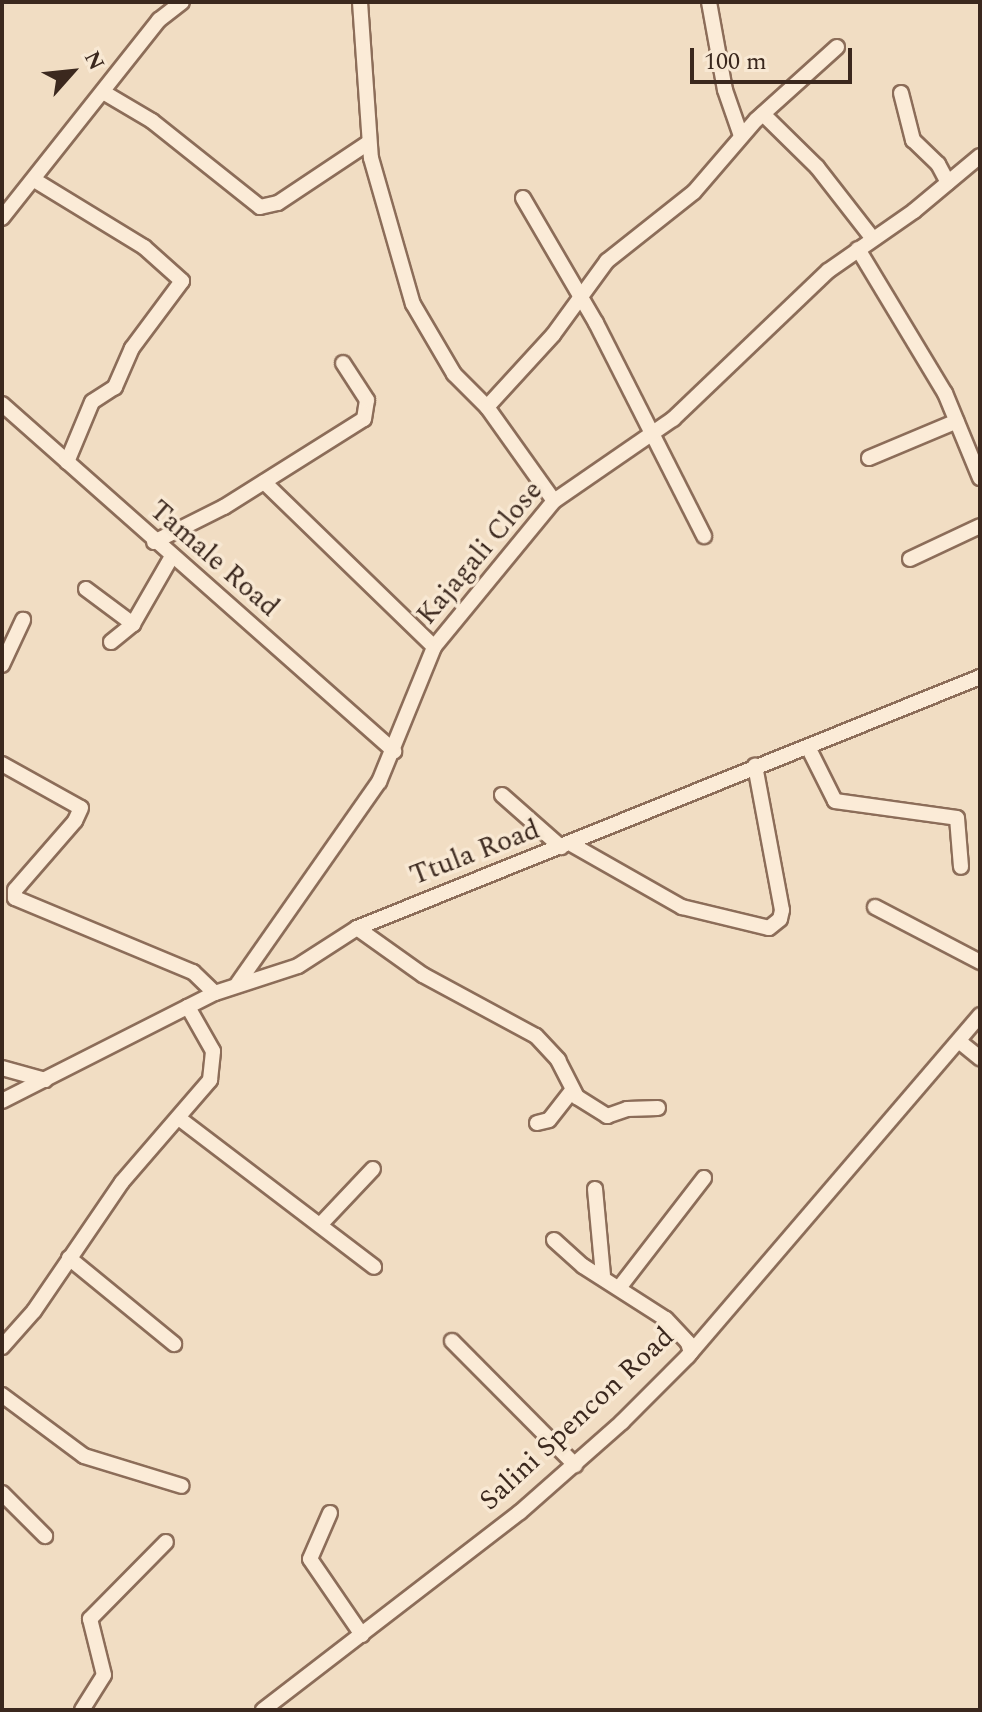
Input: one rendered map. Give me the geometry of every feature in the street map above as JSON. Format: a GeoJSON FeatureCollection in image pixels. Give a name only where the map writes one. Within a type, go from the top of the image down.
{"type":"FeatureCollection","features":[{"type":"Feature","properties":{"kind":"street"},"geometry":{"type":"LineString","coordinates":[[2,218],[36,181],[159,20],[182,2]]}},
{"type":"Feature","properties":{"kind":"street"},"geometry":{"type":"LineString","coordinates":[[360,2],[368,143],[413,304],[454,374],[487,407],[554,501]]}},
{"type":"Feature","properties":{"kind":"street"},"geometry":{"type":"LineString","coordinates":[[709,2],[725,90],[741,136]]}},
{"type":"Feature","properties":{"kind":"street"},"geometry":{"type":"LineString","coordinates":[[487,407],[553,335],[607,261],[694,192],[741,136],[837,47]]}},
{"type":"Feature","properties":{"kind":"street"},"geometry":{"type":"LineString","coordinates":[[103,92],[152,121],[260,207],[278,203],[368,143]]}},
{"type":"Feature","properties":{"kind":"street"},"geometry":{"type":"LineString","coordinates":[[901,93],[913,140],[938,164],[948,183]]}},
{"type":"Feature","properties":{"kind":"street"},"geometry":{"type":"LineString","coordinates":[[763,114],[817,167],[873,239]]}},
{"type":"Feature","properties":{"kind":"street","name":"Kajagali Close"},"geometry":{"type":"LineString","coordinates":[[238,983],[379,782],[394,751],[414,687],[434,647],[554,501],[653,433],[858,249],[980,156]]}},
{"type":"Feature","properties":{"kind":"street"},"geometry":{"type":"LineString","coordinates":[[36,181],[144,247],[182,281],[132,348],[115,387],[92,402],[67,462]]}},
{"type":"Feature","properties":{"kind":"street"},"geometry":{"type":"LineString","coordinates":[[523,198],[653,433],[704,536]]}},
{"type":"Feature","properties":{"kind":"street"},"geometry":{"type":"LineString","coordinates":[[858,249],[957,421],[980,478]]}},
{"type":"Feature","properties":{"kind":"street"},"geometry":{"type":"LineString","coordinates":[[154,542],[264,482],[368,414],[367,400],[343,363]]}},
{"type":"Feature","properties":{"kind":"street","name":"Tamale Road"},"geometry":{"type":"LineString","coordinates":[[2,404],[171,558],[394,751]]}},
{"type":"Feature","properties":{"kind":"street"},"geometry":{"type":"LineString","coordinates":[[869,458],[957,421]]}},
{"type":"Feature","properties":{"kind":"street"},"geometry":{"type":"LineString","coordinates":[[264,482],[434,647]]}},
{"type":"Feature","properties":{"kind":"street"},"geometry":{"type":"LineString","coordinates":[[910,559],[980,526]]}},
{"type":"Feature","properties":{"kind":"street"},"geometry":{"type":"LineString","coordinates":[[111,642],[133,624],[171,558]]}},
{"type":"Feature","properties":{"kind":"street"},"geometry":{"type":"LineString","coordinates":[[86,589],[133,624]]}},
{"type":"Feature","properties":{"kind":"street"},"geometry":{"type":"LineString","coordinates":[[2,665],[23,620]]}},
{"type":"Feature","properties":{"kind":"street","name":"Ttula Road"},"geometry":{"type":"LineString","coordinates":[[2,1101],[215,993],[298,966],[357,928],[980,677]]}},
{"type":"Feature","properties":{"kind":"street"},"geometry":{"type":"LineString","coordinates":[[808,747],[835,801],[957,818],[961,867]]}},
{"type":"Feature","properties":{"kind":"street"},"geometry":{"type":"LineString","coordinates":[[2,764],[81,808],[15,890],[15,898],[193,972],[215,993]]}},
{"type":"Feature","properties":{"kind":"street"},"geometry":{"type":"LineString","coordinates":[[502,795],[566,846],[682,907],[769,928],[780,919],[782,910],[755,766]]}},
{"type":"Feature","properties":{"kind":"street"},"geometry":{"type":"LineString","coordinates":[[875,907],[980,962]]}},
{"type":"Feature","properties":{"kind":"street"},"geometry":{"type":"LineString","coordinates":[[357,928],[423,975],[536,1036],[558,1060],[572,1091],[607,1116],[627,1109],[658,1108]]}},
{"type":"Feature","properties":{"kind":"street"},"geometry":{"type":"LineString","coordinates":[[2,1346],[122,1182],[180,1119],[210,1080],[214,1064],[209,1041],[188,1007]]}},
{"type":"Feature","properties":{"kind":"street","name":"Salini Spencon Road"},"geometry":{"type":"LineString","coordinates":[[263,1710],[575,1465],[691,1353],[768,1257],[960,1042],[980,1015]]}},
{"type":"Feature","properties":{"kind":"street"},"geometry":{"type":"LineString","coordinates":[[960,1042],[980,1058]]}},
{"type":"Feature","properties":{"kind":"street"},"geometry":{"type":"LineString","coordinates":[[2,1068],[45,1080]]}},
{"type":"Feature","properties":{"kind":"street"},"geometry":{"type":"LineString","coordinates":[[537,1123],[549,1120],[572,1091]]}},
{"type":"Feature","properties":{"kind":"street"},"geometry":{"type":"LineString","coordinates":[[180,1119],[374,1267]]}},
{"type":"Feature","properties":{"kind":"street"},"geometry":{"type":"LineString","coordinates":[[320,1225],[373,1169]]}},
{"type":"Feature","properties":{"kind":"street"},"geometry":{"type":"LineString","coordinates":[[619,1288],[704,1178]]}},
{"type":"Feature","properties":{"kind":"street"},"geometry":{"type":"LineString","coordinates":[[595,1189],[603,1275]]}},
{"type":"Feature","properties":{"kind":"street"},"geometry":{"type":"LineString","coordinates":[[554,1240],[583,1266],[603,1275],[666,1319],[688,1343],[691,1353]]}},
{"type":"Feature","properties":{"kind":"street"},"geometry":{"type":"LineString","coordinates":[[69,1258],[174,1344]]}},
{"type":"Feature","properties":{"kind":"street"},"geometry":{"type":"LineString","coordinates":[[452,1341],[575,1465]]}},
{"type":"Feature","properties":{"kind":"street"},"geometry":{"type":"LineString","coordinates":[[2,1395],[84,1456],[182,1486]]}},
{"type":"Feature","properties":{"kind":"street"},"geometry":{"type":"LineString","coordinates":[[2,1493],[45,1536]]}},
{"type":"Feature","properties":{"kind":"street"},"geometry":{"type":"LineString","coordinates":[[330,1513],[310,1559],[362,1635]]}},
{"type":"Feature","properties":{"kind":"street"},"geometry":{"type":"LineString","coordinates":[[82,1710],[104,1675],[90,1619],[166,1542]]}}]}
